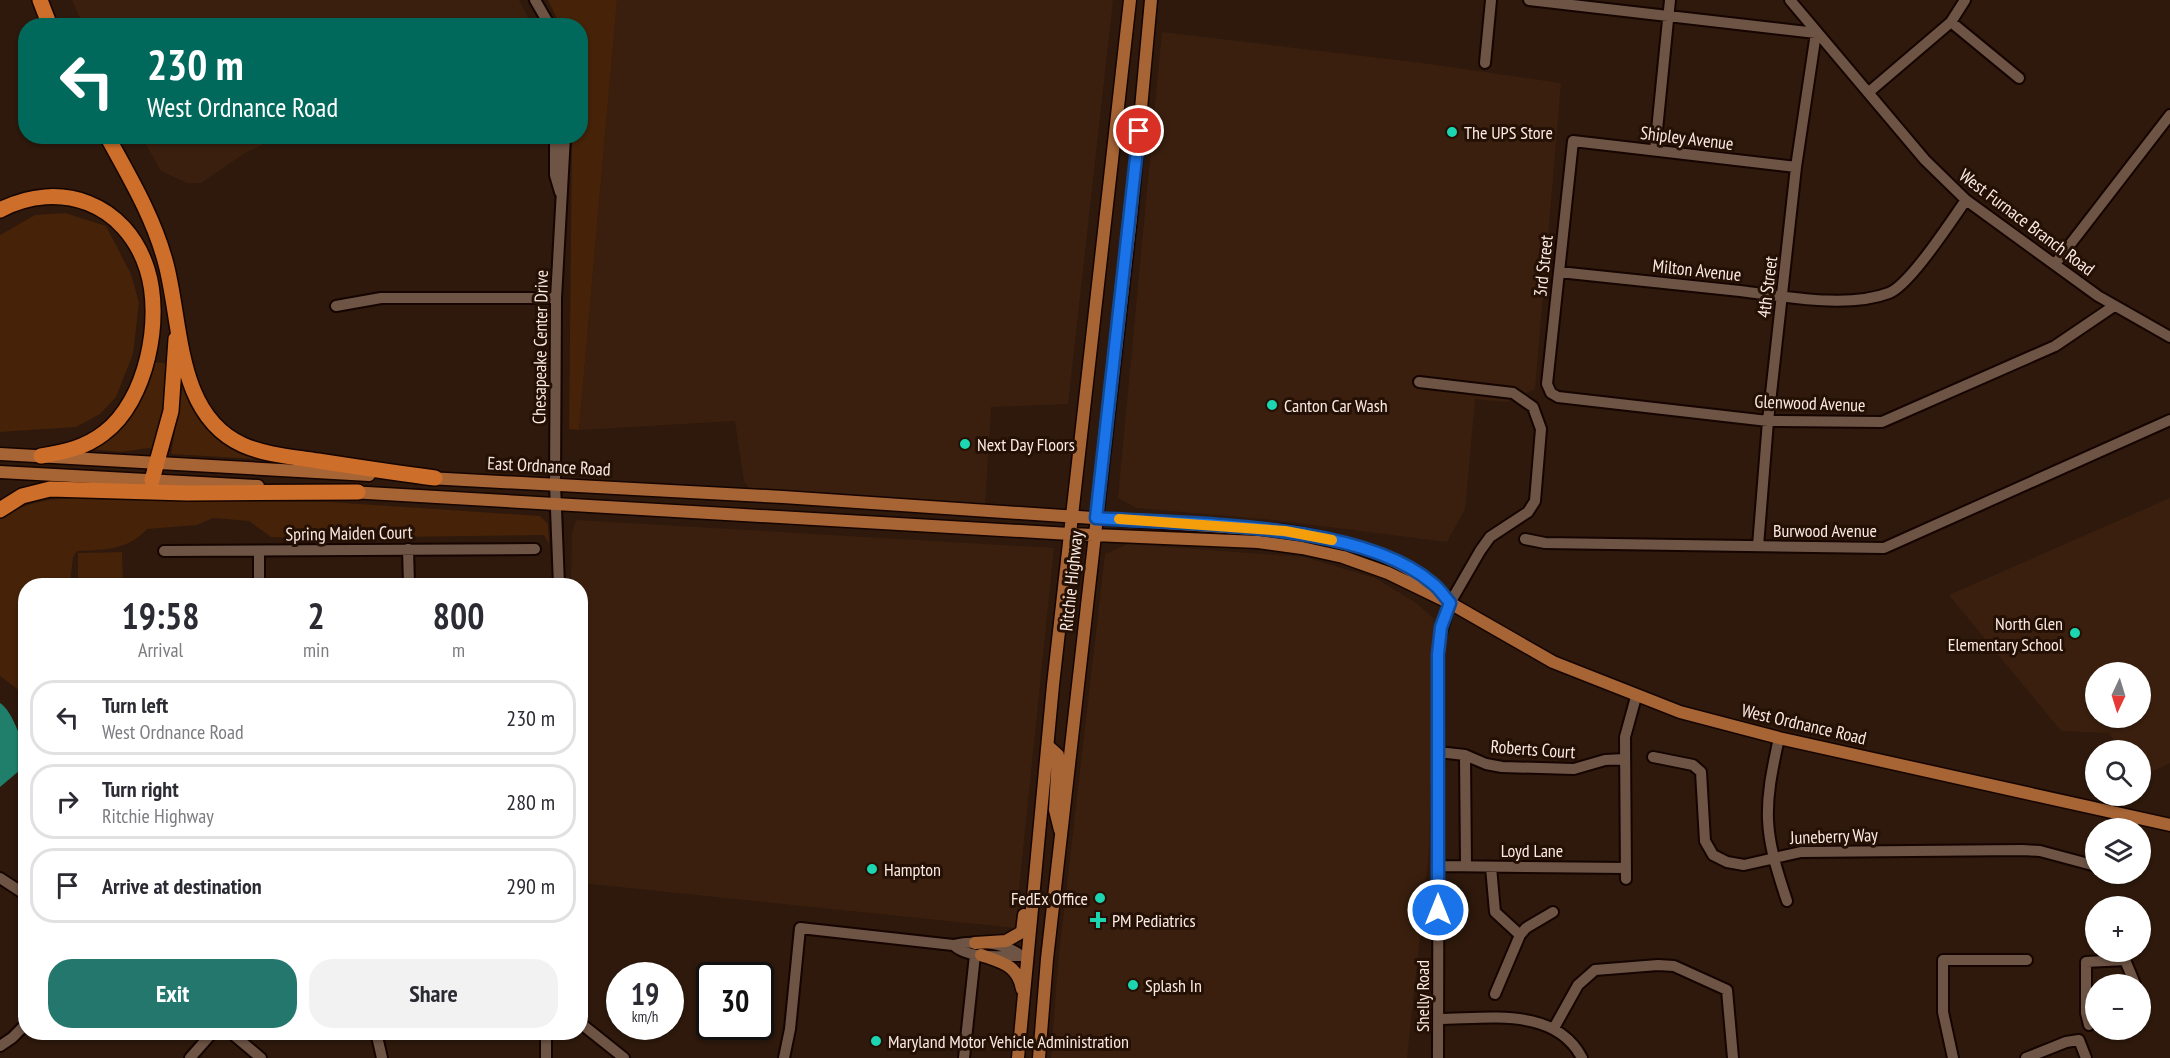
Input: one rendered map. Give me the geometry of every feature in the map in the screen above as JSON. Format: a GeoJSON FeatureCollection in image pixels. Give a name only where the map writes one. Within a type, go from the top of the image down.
{"type":"FeatureCollection","features":[{"type":"Feature","properties":{"kind":"highway"},"geometry":{"type":"LineString","coordinates":[[40,0],[47,18]]}},
{"type":"Feature","properties":{"kind":"highway"},"geometry":{"type":"LineString","coordinates":[[111,144],[145,205],[166,264],[177,324],[197,401],[220,430],[241,444],[272,454],[435,478]]}},
{"type":"Feature","properties":{"kind":"highway"},"geometry":{"type":"LineString","coordinates":[[0,210],[24,199],[40,196],[72,198],[89,203],[111,217],[135,243],[148,271],[151,287],[150,345],[140,383],[130,405],[113,425],[93,440],[67,452],[40,456]]}},
{"type":"Feature","properties":{"kind":"highway"},"geometry":{"type":"LineString","coordinates":[[152,480],[171,411],[177,324]]}},
{"type":"Feature","properties":{"kind":"highway"},"geometry":{"type":"LineString","coordinates":[[0,510],[22,496],[50,489],[187,493],[358,492]]}},
{"type":"Feature","properties":{"kind":"main road","name":"Ritchie Highway"},"geometry":{"type":"LineString","coordinates":[[1018,1058],[1024,997],[1024,956],[1035,880],[1070,534],[1130,0]]}},
{"type":"Feature","properties":{"kind":"main road","name":"Ritchie Highway"},"geometry":{"type":"LineString","coordinates":[[1039,1058],[1047,959],[1131,217],[1151,0]]}},
{"type":"Feature","properties":{"kind":"main road","name":"East Ordnance Road"},"geometry":{"type":"LineString","coordinates":[[0,454],[555,484],[1096,518]]}},
{"type":"Feature","properties":{"kind":"main road","name":"East Ordnance Road"},"geometry":{"type":"LineString","coordinates":[[0,472],[1094,535]]}},
{"type":"Feature","properties":{"kind":"main road","name":"West Ordnance Road"},"geometry":{"type":"LineString","coordinates":[[1096,518],[1269,530],[1317,536],[1391,559],[1431,582],[1450,603]]}},
{"type":"Feature","properties":{"kind":"main road","name":"West Ordnance Road"},"geometry":{"type":"LineString","coordinates":[[1094,535],[1258,542],[1343,557],[1388,573],[1450,603],[1553,662],[1636,697],[1680,712],[1779,738],[2170,825]]}},
{"type":"Feature","properties":{"kind":"main road"},"geometry":{"type":"LineString","coordinates":[[1048,746],[1058,755],[1055,810],[1062,837]]}},
{"type":"Feature","properties":{"kind":"main road"},"geometry":{"type":"LineString","coordinates":[[977,951],[1006,941],[1022,932],[1027,897],[1035,880]]}},
{"type":"Feature","properties":{"kind":"main road"},"geometry":{"type":"LineString","coordinates":[[977,951],[1012,966],[1020,978],[1024,997]]}},
{"type":"Feature","properties":{"kind":"street"},"geometry":{"type":"LineString","coordinates":[[535,0],[545,18]]}},
{"type":"Feature","properties":{"kind":"street"},"geometry":{"type":"LineString","coordinates":[[1485,63],[1491,0]]}},
{"type":"Feature","properties":{"kind":"street"},"geometry":{"type":"LineString","coordinates":[[1529,0],[1816,33]]}},
{"type":"Feature","properties":{"kind":"street"},"geometry":{"type":"LineString","coordinates":[[1655,150],[1670,0]]}},
{"type":"Feature","properties":{"kind":"street","name":"West Furnace Branch Road"},"geometry":{"type":"LineString","coordinates":[[1790,0],[1925,160],[1966,200],[2114,306],[2170,336]]}},
{"type":"Feature","properties":{"kind":"street"},"geometry":{"type":"LineString","coordinates":[[1869,92],[1951,22],[1965,0]]}},
{"type":"Feature","properties":{"kind":"street"},"geometry":{"type":"LineString","coordinates":[[542,12],[542,18]]}},
{"type":"Feature","properties":{"kind":"street"},"geometry":{"type":"LineString","coordinates":[[1951,22],[2019,78]]}},
{"type":"Feature","properties":{"kind":"street","name":"4th Street"},"geometry":{"type":"LineString","coordinates":[[1758,546],[1768,420],[1796,167],[1816,33]]}},
{"type":"Feature","properties":{"kind":"street"},"geometry":{"type":"LineString","coordinates":[[2055,264],[2170,115]]}},
{"type":"Feature","properties":{"kind":"street","name":"Shipley Avenue"},"geometry":{"type":"LineString","coordinates":[[1573,141],[1796,167]]}},
{"type":"Feature","properties":{"kind":"street","name":"3rd Street"},"geometry":{"type":"LineString","coordinates":[[1551,393],[1547,384],[1573,141]]}},
{"type":"Feature","properties":{"kind":"street"},"geometry":{"type":"LineString","coordinates":[[555,144],[555,175],[560,192]]}},
{"type":"Feature","properties":{"kind":"street"},"geometry":{"type":"LineString","coordinates":[[560,192],[564,175],[565,144]]}},
{"type":"Feature","properties":{"kind":"street","name":"Chesapeake Center Drive"},"geometry":{"type":"LineString","coordinates":[[559,578],[558,503],[555,484],[556,298],[560,192]]}},
{"type":"Feature","properties":{"kind":"street","name":"Milton Avenue"},"geometry":{"type":"LineString","coordinates":[[1559,272],[1782,296],[1842,300],[1890,293],[1908,279],[1966,200]]}},
{"type":"Feature","properties":{"kind":"street"},"geometry":{"type":"LineString","coordinates":[[336,306],[381,298],[556,298]]}},
{"type":"Feature","properties":{"kind":"street","name":"Glenwood Avenue"},"geometry":{"type":"LineString","coordinates":[[1551,393],[1558,397],[1768,420],[1882,422],[2055,346],[2114,306]]}},
{"type":"Feature","properties":{"kind":"street","name":"Shelly Road"},"geometry":{"type":"LineString","coordinates":[[1419,382],[1513,393],[1533,407],[1541,429],[1535,501],[1528,512],[1490,537],[1450,603],[1441,627],[1438,654],[1438,1058]]}},
{"type":"Feature","properties":{"kind":"street","name":"Burwood Avenue"},"geometry":{"type":"LineString","coordinates":[[1525,539],[1545,543],[1884,548],[2170,420]]}},
{"type":"Feature","properties":{"kind":"street"},"geometry":{"type":"LineString","coordinates":[[408,549],[409,578]]}},
{"type":"Feature","properties":{"kind":"street","name":"Spring Maiden Court"},"geometry":{"type":"LineString","coordinates":[[164,551],[535,549]]}},
{"type":"Feature","properties":{"kind":"street"},"geometry":{"type":"LineString","coordinates":[[259,551],[260,578]]}},
{"type":"Feature","properties":{"kind":"street"},"geometry":{"type":"LineString","coordinates":[[1625,759],[1628,722],[1636,697]]}},
{"type":"Feature","properties":{"kind":"street"},"geometry":{"type":"LineString","coordinates":[[1779,738],[1766,807],[1772,857],[1787,901]]}},
{"type":"Feature","properties":{"kind":"street","name":"Roberts Court"},"geometry":{"type":"LineString","coordinates":[[1438,752],[1465,755],[1502,767],[1574,770],[1605,760],[1625,759]]}},
{"type":"Feature","properties":{"kind":"street"},"geometry":{"type":"LineString","coordinates":[[1465,755],[1466,866]]}},
{"type":"Feature","properties":{"kind":"street","name":"Juneberry Way"},"geometry":{"type":"LineString","coordinates":[[1653,757],[1693,765],[1701,772],[1705,842],[1713,855],[1727,862],[1744,865],[1801,852],[2023,850],[2085,863]]}},
{"type":"Feature","properties":{"kind":"street","name":"Loyd Lane"},"geometry":{"type":"LineString","coordinates":[[1438,866],[1626,873],[1625,759]]}},
{"type":"Feature","properties":{"kind":"street"},"geometry":{"type":"LineString","coordinates":[[1491,867],[1495,912],[1520,935]]}},
{"type":"Feature","properties":{"kind":"street"},"geometry":{"type":"LineString","coordinates":[[0,878],[18,890]]}},
{"type":"Feature","properties":{"kind":"street"},"geometry":{"type":"LineString","coordinates":[[1495,994],[1520,935],[1526,928],[1553,912]]}},
{"type":"Feature","properties":{"kind":"street"},"geometry":{"type":"LineString","coordinates":[[784,1058],[790,1029],[800,928],[953,945],[977,951],[1011,948],[1024,956]]}},
{"type":"Feature","properties":{"kind":"street"},"geometry":{"type":"LineString","coordinates":[[964,1058],[977,951]]}},
{"type":"Feature","properties":{"kind":"street"},"geometry":{"type":"LineString","coordinates":[[1953,1058],[1945,1031],[1943,1012],[1943,960],[2027,960]]}},
{"type":"Feature","properties":{"kind":"street"},"geometry":{"type":"LineString","coordinates":[[2086,974],[2086,962],[2125,960],[2131,974]]}},
{"type":"Feature","properties":{"kind":"street"},"geometry":{"type":"LineString","coordinates":[[1554,1028],[1578,985],[1588,974],[1623,967],[1674,966],[1726,990],[1733,1058]]}},
{"type":"Feature","properties":{"kind":"street"},"geometry":{"type":"LineString","coordinates":[[1438,1019],[1523,1020],[1554,1028],[1573,1043],[1582,1058]]}},
{"type":"Feature","properties":{"kind":"street"},"geometry":{"type":"LineString","coordinates":[[588,1029],[624,1058]]}},
{"type":"Feature","properties":{"kind":"street"},"geometry":{"type":"LineString","coordinates":[[0,1046],[18,1032]]}},
{"type":"Feature","properties":{"kind":"street"},"geometry":{"type":"LineString","coordinates":[[2026,1058],[2066,1042],[2079,1040],[2085,1032]]}},
{"type":"Feature","properties":{"kind":"street"},"geometry":{"type":"LineString","coordinates":[[190,1058],[206,1040]]}},
{"type":"Feature","properties":{"kind":"street"},"geometry":{"type":"LineString","coordinates":[[238,1040],[255,1056]]}},
{"type":"Feature","properties":{"kind":"street"},"geometry":{"type":"LineString","coordinates":[[378,1040],[382,1058]]}},
{"type":"Feature","properties":{"kind":"street"},"geometry":{"type":"LineString","coordinates":[[546,1040],[546,1058]]}},
{"type":"Feature","properties":{"kind":"street"},"geometry":{"type":"LineString","coordinates":[[2079,1040],[2086,1058]]}},
{"type":"Feature","properties":{"kind":"shaded area"},"geometry":{"type":"Polygon","coordinates":[[[72,0],[519,0],[528,18],[80,18],[72,0]]]}},
{"type":"Feature","properties":{"kind":"shaded area"},"geometry":{"type":"Polygon","coordinates":[[[548,0],[617,0],[579,430],[569,429],[572,144],[588,144],[588,18],[557,18],[548,0]]]}},
{"type":"Feature","properties":{"kind":"shaded area"},"geometry":{"type":"Polygon","coordinates":[[[617,0],[1113,0],[1068,404],[991,407],[985,505],[750,490],[744,481],[735,421],[579,430],[617,0]]]}},
{"type":"Feature","properties":{"kind":"shaded area"},"geometry":{"type":"Polygon","coordinates":[[[1162,32],[1422,63],[1561,83],[1535,389],[1507,402],[1475,399],[1465,509],[1447,542],[1274,520],[1136,508],[1118,498],[1162,32]]]}},
{"type":"Feature","properties":{"kind":"shaded area"},"geometry":{"type":"Polygon","coordinates":[[[146,144],[264,144],[245,153],[201,183],[187,183],[161,171],[146,144]]]}},
{"type":"Feature","properties":{"kind":"shaded area"},"geometry":{"type":"Polygon","coordinates":[[[65,213],[106,226],[131,274],[139,303],[133,354],[116,397],[100,414],[76,427],[0,432],[0,235],[35,215],[65,213]]]}},
{"type":"Feature","properties":{"kind":"shaded area"},"geometry":{"type":"Polygon","coordinates":[[[155,362],[171,364],[169,386],[154,450],[149,448],[121,452],[90,449],[114,434],[124,424],[139,402],[155,362]]]}},
{"type":"Feature","properties":{"kind":"shaded area"},"geometry":{"type":"Polygon","coordinates":[[[183,385],[194,411],[206,427],[229,445],[256,459],[171,454],[183,385]]]}},
{"type":"Feature","properties":{"kind":"shaded area"},"geometry":{"type":"Polygon","coordinates":[[[97,497],[152,500],[330,502],[540,516],[548,524],[549,544],[544,535],[394,537],[386,531],[340,526],[328,528],[322,534],[305,538],[271,537],[249,521],[213,518],[197,525],[147,529],[132,541],[115,548],[77,551],[73,557],[71,578],[18,578],[18,690],[0,676],[0,519],[23,507],[59,499],[97,497]]]}},
{"type":"Feature","properties":{"kind":"shaded area","name":"North Glen Elementary School"},"geometry":{"type":"Polygon","coordinates":[[[2170,498],[2170,763],[2151,772],[2151,740],[2114,740],[2109,733],[2061,731],[1949,595],[2170,498]]]}},
{"type":"Feature","properties":{"kind":"shaded area"},"geometry":{"type":"Polygon","coordinates":[[[576,520],[1054,548],[1015,928],[588,884],[588,578],[571,578],[572,533],[576,520]]]}},
{"type":"Feature","properties":{"kind":"shaded area"},"geometry":{"type":"Polygon","coordinates":[[[1128,544],[1304,557],[1375,578],[1415,602],[1434,619],[1429,850],[1407,1058],[1051,1058],[1058,963],[1105,554],[1128,544]]]}},
{"type":"Feature","properties":{"kind":"shaded area"},"geometry":{"type":"Polygon","coordinates":[[[122,552],[123,578],[78,578],[78,553],[122,552]]]}},
{"type":"Feature","properties":{"kind":"water"},"geometry":{"type":"Polygon","coordinates":[[[0,703],[10,714],[18,731],[18,772],[0,787],[0,703]]]}},
{"type":"Feature","properties":{"kind":"slow traffic"},"geometry":{"type":"LineString","coordinates":[[1119,519],[1285,531],[1332,540]]}},
{"type":"Feature","properties":{"kind":"place","name":"The UPS Store"},"geometry":{"type":"Point","coordinates":[1452,132]}},
{"type":"Feature","properties":{"kind":"place","name":"Canton Car Wash"},"geometry":{"type":"Point","coordinates":[1272,405]}},
{"type":"Feature","properties":{"kind":"place","name":"Next Day Floors"},"geometry":{"type":"Point","coordinates":[965,444]}},
{"type":"Feature","properties":{"kind":"place","name":"North Glen Elementary School"},"geometry":{"type":"Point","coordinates":[2075,633]}},
{"type":"Feature","properties":{"kind":"place","name":"Hampton"},"geometry":{"type":"Point","coordinates":[872,869]}},
{"type":"Feature","properties":{"kind":"place","name":"FedEx Office"},"geometry":{"type":"Point","coordinates":[1100,898]}},
{"type":"Feature","properties":{"kind":"place","name":"PM Pediatrics"},"geometry":{"type":"Point","coordinates":[1098,920]}},
{"type":"Feature","properties":{"kind":"place","name":"Splash In"},"geometry":{"type":"Point","coordinates":[1133,985]}},
{"type":"Feature","properties":{"kind":"place","name":"Maryland Motor Vehicle Administration"},"geometry":{"type":"Point","coordinates":[876,1041]}},
{"type":"Feature","properties":{"kind":"route"},"geometry":{"type":"LineString","coordinates":[[1139,131],[1096,518],[1285,531],[1317,536],[1391,559],[1431,582],[1450,603],[1441,627],[1438,654],[1438,910]]}}]}
